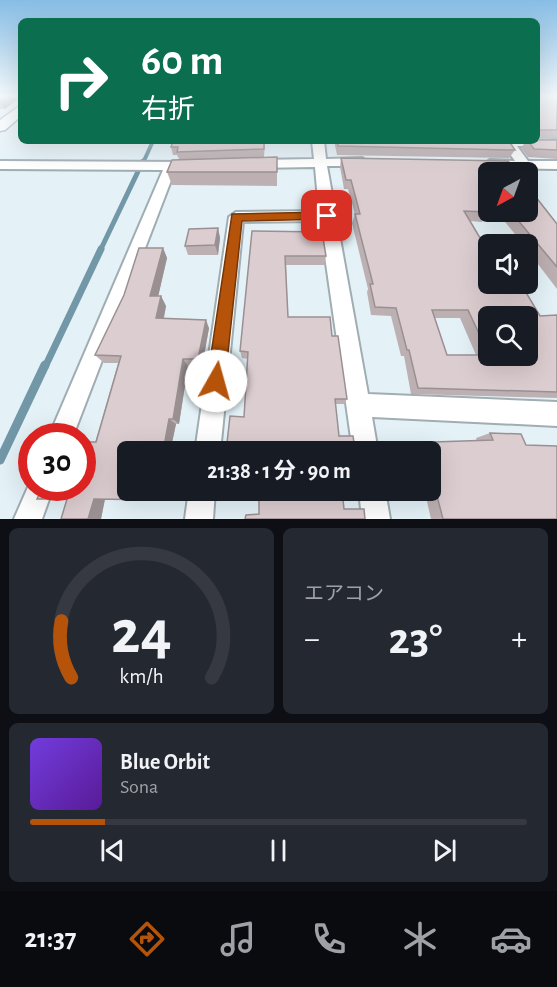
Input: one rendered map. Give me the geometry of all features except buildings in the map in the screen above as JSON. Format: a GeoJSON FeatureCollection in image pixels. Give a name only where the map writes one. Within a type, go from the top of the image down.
{"type":"FeatureCollection","features":[{"type":"Feature","properties":{"kind":"street"},"geometry":{"type":"LineString","coordinates":[[540,143],[557,143]]}},
{"type":"Feature","properties":{"kind":"street"},"geometry":{"type":"LineString","coordinates":[[318,144],[327,216],[364,441]]}},
{"type":"Feature","properties":{"kind":"street"},"geometry":{"type":"LineString","coordinates":[[509,144],[523,162]]}},
{"type":"Feature","properties":{"kind":"street"},"geometry":{"type":"LineString","coordinates":[[240,164],[369,162]]}},
{"type":"Feature","properties":{"kind":"street"},"geometry":{"type":"LineString","coordinates":[[0,165],[205,166]]}},
{"type":"Feature","properties":{"kind":"street"},"geometry":{"type":"LineString","coordinates":[[538,165],[556,166]]}},
{"type":"Feature","properties":{"kind":"street"},"geometry":{"type":"LineString","coordinates":[[66,423],[170,167]]}},
{"type":"Feature","properties":{"kind":"street"},"geometry":{"type":"LineString","coordinates":[[208,441],[236,217],[327,216]]}},
{"type":"Feature","properties":{"kind":"street"},"geometry":{"type":"LineString","coordinates":[[358,405],[557,414]]}},
{"type":"Feature","properties":{"kind":"street"},"geometry":{"type":"LineString","coordinates":[[28,519],[35,501]]}},
{"type":"Feature","properties":{"kind":"street"},"geometry":{"type":"LineString","coordinates":[[199,519],[201,501]]}},
{"type":"Feature","properties":{"kind":"street"},"geometry":{"type":"LineString","coordinates":[[374,501],[376,519]]}},
{"type":"Feature","properties":{"kind":"waterway"},"geometry":{"type":"LineString","coordinates":[[143,163],[152,144]]}},
{"type":"Feature","properties":{"kind":"waterway"},"geometry":{"type":"LineString","coordinates":[[100,251],[143,161]]}},
{"type":"Feature","properties":{"kind":"waterway"},"geometry":{"type":"LineString","coordinates":[[45,367],[101,249]]}},
{"type":"Feature","properties":{"kind":"waterway"},"geometry":{"type":"LineString","coordinates":[[0,460],[45,365]]}},
{"type":"Feature","properties":{"kind":"route"},"geometry":{"type":"LineString","coordinates":[[216,381],[236,217],[327,216]]}}]}
